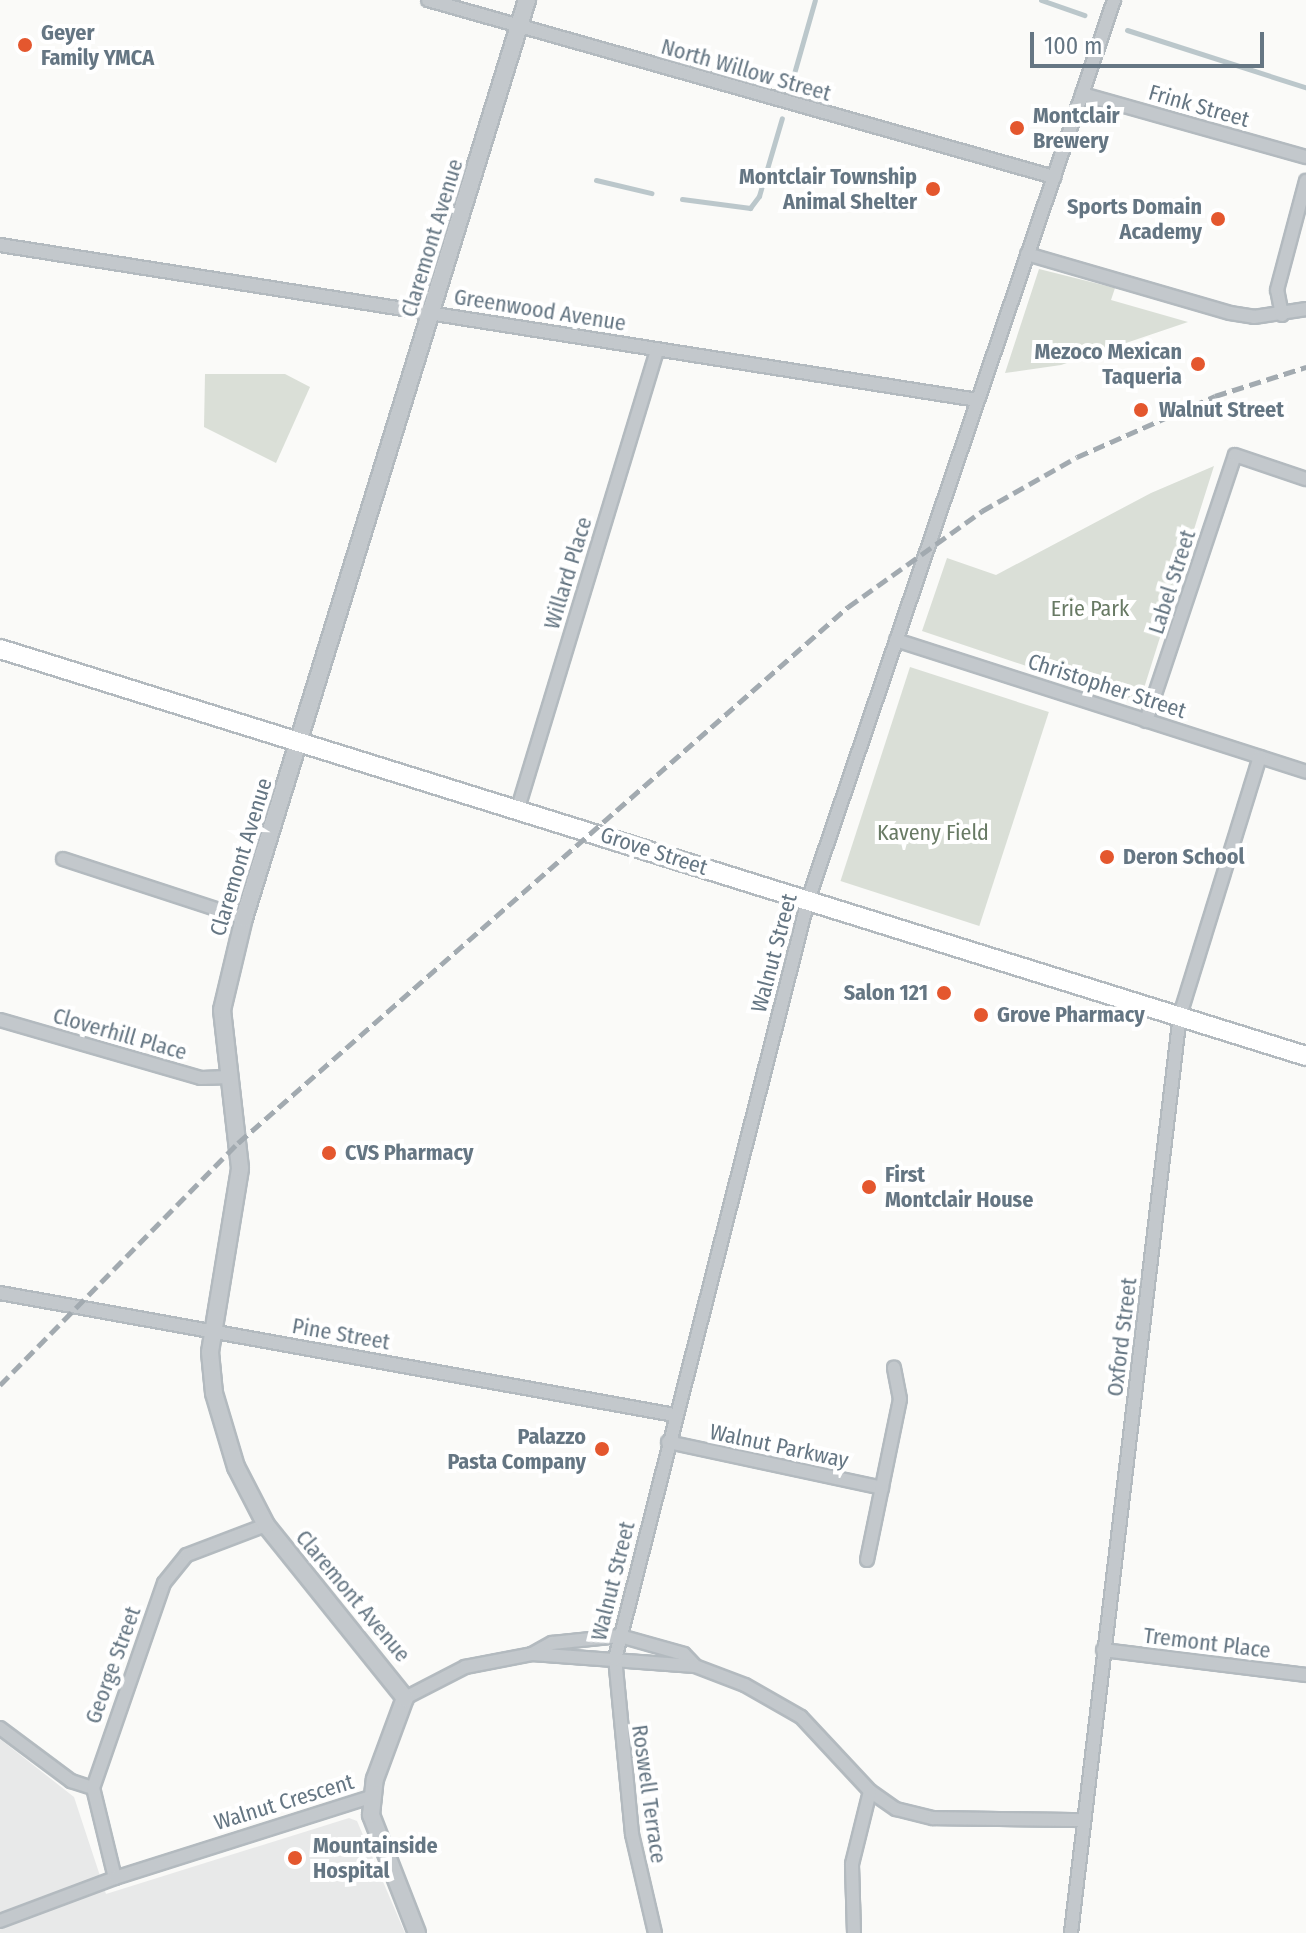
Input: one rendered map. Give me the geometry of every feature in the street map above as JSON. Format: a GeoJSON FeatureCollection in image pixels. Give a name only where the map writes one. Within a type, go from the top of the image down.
{"type":"FeatureCollection","features":[{"type":"Feature","properties":{"kind":"main road","name":"Grove Street"},"geometry":{"type":"LineString","coordinates":[[0,649],[1306,1056]]}},
{"type":"Feature","properties":{"kind":"street","name":"North Willow Street"},"geometry":{"type":"LineString","coordinates":[[428,0],[1054,177]]}},
{"type":"Feature","properties":{"kind":"street","name":"Claremont Avenue"},"geometry":{"type":"LineString","coordinates":[[405,1698],[266,1525],[236,1467],[222,1425],[210,1367],[213,1330],[240,1168],[222,1010],[244,918],[527,0]]}},
{"type":"Feature","properties":{"kind":"street","name":"Walnut Street"},"geometry":{"type":"LineString","coordinates":[[615,1659],[808,900],[1114,0]]}},
{"type":"Feature","properties":{"kind":"street","name":"Frink Street"},"geometry":{"type":"LineString","coordinates":[[1082,94],[1306,157]]}},
{"type":"Feature","properties":{"kind":"street"},"geometry":{"type":"LineString","coordinates":[[1282,315],[1277,290],[1306,181]]}},
{"type":"Feature","properties":{"kind":"street","name":"Greenwood Avenue"},"geometry":{"type":"LineString","coordinates":[[0,245],[978,400]]}},
{"type":"Feature","properties":{"kind":"street"},"geometry":{"type":"LineString","coordinates":[[1027,254],[1230,313],[1282,315],[1306,309]]}},
{"type":"Feature","properties":{"kind":"street","name":"Willard Place"},"geometry":{"type":"LineString","coordinates":[[518,808],[657,350]]}},
{"type":"Feature","properties":{"kind":"street","name":"Label Street"},"geometry":{"type":"LineString","coordinates":[[1146,721],[1235,455],[1306,479]]}},
{"type":"Feature","properties":{"kind":"street","name":"Christopher Street"},"geometry":{"type":"LineString","coordinates":[[896,640],[1306,772]]}},
{"type":"Feature","properties":{"kind":"street","name":"Oxford Street"},"geometry":{"type":"LineString","coordinates":[[1071,1933],[1180,1015],[1260,757]]}},
{"type":"Feature","properties":{"kind":"street"},"geometry":{"type":"LineString","coordinates":[[63,859],[244,918]]}},
{"type":"Feature","properties":{"kind":"street","name":"Cloverhill Place"},"geometry":{"type":"LineString","coordinates":[[0,1020],[201,1078],[230,1077]]}},
{"type":"Feature","properties":{"kind":"street","name":"Pine Street"},"geometry":{"type":"LineString","coordinates":[[0,1293],[675,1415]]}},
{"type":"Feature","properties":{"kind":"street"},"geometry":{"type":"LineString","coordinates":[[867,1560],[900,1399],[894,1368]]}},
{"type":"Feature","properties":{"kind":"street","name":"Walnut Parkway"},"geometry":{"type":"LineString","coordinates":[[668,1442],[882,1488]]}},
{"type":"Feature","properties":{"kind":"street","name":"George Street"},"geometry":{"type":"LineString","coordinates":[[93,1788],[170,1572],[187,1555],[266,1525]]}},
{"type":"Feature","properties":{"kind":"street"},"geometry":{"type":"LineString","coordinates":[[532,1654],[552,1643],[620,1636],[684,1654],[695,1666]]}},
{"type":"Feature","properties":{"kind":"street","name":"Tremont Place"},"geometry":{"type":"LineString","coordinates":[[1103,1650],[1306,1675]]}},
{"type":"Feature","properties":{"kind":"street"},"geometry":{"type":"LineString","coordinates":[[405,1698],[465,1667],[532,1654],[695,1666],[745,1685],[801,1717],[870,1791],[914,1816],[1084,1820]]}},
{"type":"Feature","properties":{"kind":"street","name":"Roswell Terrace"},"geometry":{"type":"LineString","coordinates":[[615,1659],[632,1834],[655,1933]]}},
{"type":"Feature","properties":{"kind":"street","name":"Walnut Crescent"},"geometry":{"type":"LineString","coordinates":[[0,1921],[115,1878],[371,1797],[405,1698]]}},
{"type":"Feature","properties":{"kind":"street"},"geometry":{"type":"LineString","coordinates":[[0,1728],[71,1781],[93,1788],[115,1878]]}},
{"type":"Feature","properties":{"kind":"street"},"geometry":{"type":"LineString","coordinates":[[854,1933],[852,1864],[870,1791]]}},
{"type":"Feature","properties":{"kind":"street"},"geometry":{"type":"LineString","coordinates":[[371,1797],[372,1827],[417,1933]]}},
{"type":"Feature","properties":{"kind":"shaded area","name":"Mountainside Hospital"},"geometry":{"type":"Polygon","coordinates":[[[0,1739],[74,1797],[106,1894],[349,1818],[357,1821],[405,1933],[0,1933],[0,1739]]]}},
{"type":"Feature","properties":{"kind":"green space"},"geometry":{"type":"Polygon","coordinates":[[[1039,269],[1115,288],[1111,300],[1188,322],[1061,365],[1005,373],[1039,269]]]}},
{"type":"Feature","properties":{"kind":"green space"},"geometry":{"type":"Polygon","coordinates":[[[205,374],[285,374],[310,387],[276,463],[204,427],[205,374]]]}},
{"type":"Feature","properties":{"kind":"green space","name":"Erie Park"},"geometry":{"type":"Polygon","coordinates":[[[1214,466],[1139,704],[922,631],[947,558],[996,575],[1151,493],[1214,466]]]}},
{"type":"Feature","properties":{"kind":"green space","name":"Kaveny Field"},"geometry":{"type":"Polygon","coordinates":[[[910,667],[1049,712],[979,926],[840,881],[910,667]]]}},
{"type":"Feature","properties":{"kind":"waterway"},"geometry":{"type":"LineString","coordinates":[[791,84],[815,0]]}},
{"type":"Feature","properties":{"kind":"waterway"},"geometry":{"type":"LineString","coordinates":[[1041,0],[1084,15]]}},
{"type":"Feature","properties":{"kind":"waterway"},"geometry":{"type":"LineString","coordinates":[[1127,30],[1305,87]]}},
{"type":"Feature","properties":{"kind":"waterway"},"geometry":{"type":"LineString","coordinates":[[682,199],[750,208],[759,196],[782,118]]}},
{"type":"Feature","properties":{"kind":"waterway"},"geometry":{"type":"LineString","coordinates":[[596,180],[651,193]]}},
{"type":"Feature","properties":{"kind":"railway"},"geometry":{"type":"LineString","coordinates":[[0,1385],[238,1143],[848,607],[982,511],[1077,457],[1215,396],[1306,367]]}},
{"type":"Feature","properties":{"kind":"place","name":"Geyer Family YMCA"},"geometry":{"type":"Point","coordinates":[25,45]}},
{"type":"Feature","properties":{"kind":"place","name":"Montclair Brewery"},"geometry":{"type":"Point","coordinates":[1017,128]}},
{"type":"Feature","properties":{"kind":"place","name":"Montclair Township Animal Shelter"},"geometry":{"type":"Point","coordinates":[933,189]}},
{"type":"Feature","properties":{"kind":"place","name":"Sports Domain Academy"},"geometry":{"type":"Point","coordinates":[1218,219]}},
{"type":"Feature","properties":{"kind":"place","name":"Mezoco Mexican Taqueria"},"geometry":{"type":"Point","coordinates":[1198,364]}},
{"type":"Feature","properties":{"kind":"place","name":"Walnut Street"},"geometry":{"type":"Point","coordinates":[1141,410]}},
{"type":"Feature","properties":{"kind":"place","name":"Deron School"},"geometry":{"type":"Point","coordinates":[1107,857]}},
{"type":"Feature","properties":{"kind":"place","name":"Salon 121"},"geometry":{"type":"Point","coordinates":[944,993]}},
{"type":"Feature","properties":{"kind":"place","name":"Grove Pharmacy"},"geometry":{"type":"Point","coordinates":[981,1015]}},
{"type":"Feature","properties":{"kind":"place","name":"CVS Pharmacy"},"geometry":{"type":"Point","coordinates":[329,1153]}},
{"type":"Feature","properties":{"kind":"place","name":"First Montclair House"},"geometry":{"type":"Point","coordinates":[869,1187]}},
{"type":"Feature","properties":{"kind":"place","name":"Palazzo Pasta Company"},"geometry":{"type":"Point","coordinates":[602,1449]}},
{"type":"Feature","properties":{"kind":"place","name":"Mountainside Hospital"},"geometry":{"type":"Point","coordinates":[295,1858]}}]}
